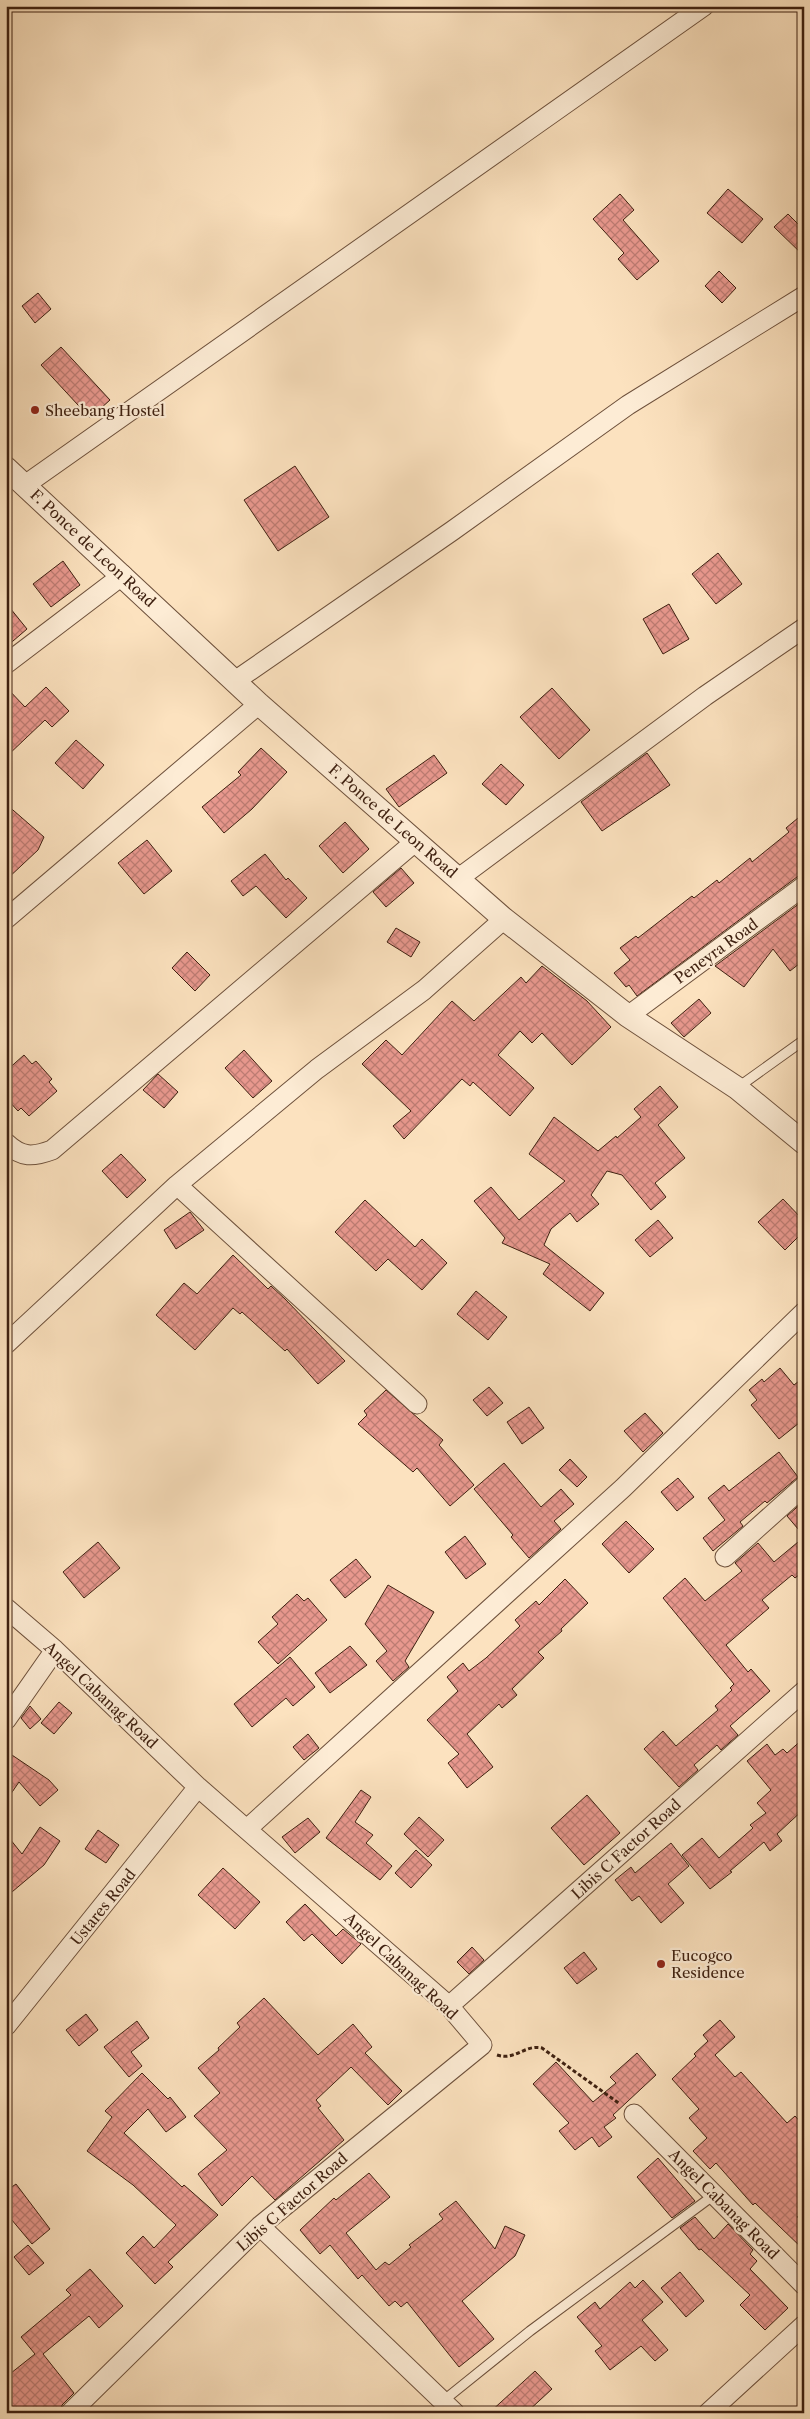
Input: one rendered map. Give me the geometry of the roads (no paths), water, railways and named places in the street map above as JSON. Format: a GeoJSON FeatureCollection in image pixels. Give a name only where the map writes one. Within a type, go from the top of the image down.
{"type":"FeatureCollection","features":[{"type":"Feature","properties":{"kind":"street"},"geometry":{"type":"LineString","coordinates":[[25,485],[704,6]]}},
{"type":"Feature","properties":{"kind":"street"},"geometry":{"type":"LineString","coordinates":[[235,681],[444,537],[628,405],[804,296]]}},
{"type":"Feature","properties":{"kind":"street","name":"F. Ponce de Leon Road"},"geometry":{"type":"LineString","coordinates":[[6,468],[123,575],[259,704],[504,919],[628,1016],[736,1088],[804,1143]]}},
{"type":"Feature","properties":{"kind":"street"},"geometry":{"type":"LineString","coordinates":[[6,664],[123,575]]}},
{"type":"Feature","properties":{"kind":"street"},"geometry":{"type":"LineString","coordinates":[[459,878],[705,696],[804,628]]}},
{"type":"Feature","properties":{"kind":"street"},"geometry":{"type":"LineString","coordinates":[[6,919],[259,704]]}},
{"type":"Feature","properties":{"kind":"street"},"geometry":{"type":"LineString","coordinates":[[6,1143],[24,1156],[35,1156],[52,1150],[416,841]]}},
{"type":"Feature","properties":{"kind":"street","name":"Peneyra Road"},"geometry":{"type":"LineString","coordinates":[[628,1016],[804,886]]}},
{"type":"Feature","properties":{"kind":"street"},"geometry":{"type":"LineString","coordinates":[[6,1344],[178,1185],[317,1069],[424,990],[504,919]]}},
{"type":"Feature","properties":{"kind":"street"},"geometry":{"type":"LineString","coordinates":[[178,1185],[417,1404]]}},
{"type":"Feature","properties":{"kind":"street"},"geometry":{"type":"LineString","coordinates":[[247,1829],[624,1488],[804,1312]]}},
{"type":"Feature","properties":{"kind":"street"},"geometry":{"type":"LineString","coordinates":[[725,1557],[804,1486]]}},
{"type":"Feature","properties":{"kind":"street","name":"Angel Cabanag Road"},"geometry":{"type":"LineString","coordinates":[[6,1608],[55,1650],[198,1787],[449,2006],[482,2045]]}},
{"type":"Feature","properties":{"kind":"street"},"geometry":{"type":"LineString","coordinates":[[6,1720],[55,1650]]}},
{"type":"Feature","properties":{"kind":"street","name":"Libis C Factor Road"},"geometry":{"type":"LineString","coordinates":[[449,2006],[804,1691]]}},
{"type":"Feature","properties":{"kind":"street","name":"Ustares Road"},"geometry":{"type":"LineString","coordinates":[[6,2026],[198,1787]]}},
{"type":"Feature","properties":{"kind":"street","name":"Libis C Factor Road"},"geometry":{"type":"LineString","coordinates":[[70,2413],[260,2226],[482,2045]]}},
{"type":"Feature","properties":{"kind":"street","name":"Angel Cabanag Road"},"geometry":{"type":"LineString","coordinates":[[634,2114],[804,2285]]}},
{"type":"Feature","properties":{"kind":"street"},"geometry":{"type":"LineString","coordinates":[[260,2226],[449,2407]]}},
{"type":"Feature","properties":{"kind":"street"},"geometry":{"type":"LineString","coordinates":[[708,2413],[804,2325]]}},
{"type":"Feature","properties":{"kind":"lane"},"geometry":{"type":"LineString","coordinates":[[736,1088],[804,1040]]}},
{"type":"Feature","properties":{"kind":"lane"},"geometry":{"type":"LineString","coordinates":[[449,2407],[530,2331],[714,2195]]}},
{"type":"Feature","properties":{"kind":"place","name":"Sheebang Hostel"},"geometry":{"type":"Point","coordinates":[35,410]}},
{"type":"Feature","properties":{"kind":"place","name":"Eucogco Residence"},"geometry":{"type":"Point","coordinates":[661,1964]}}]}
